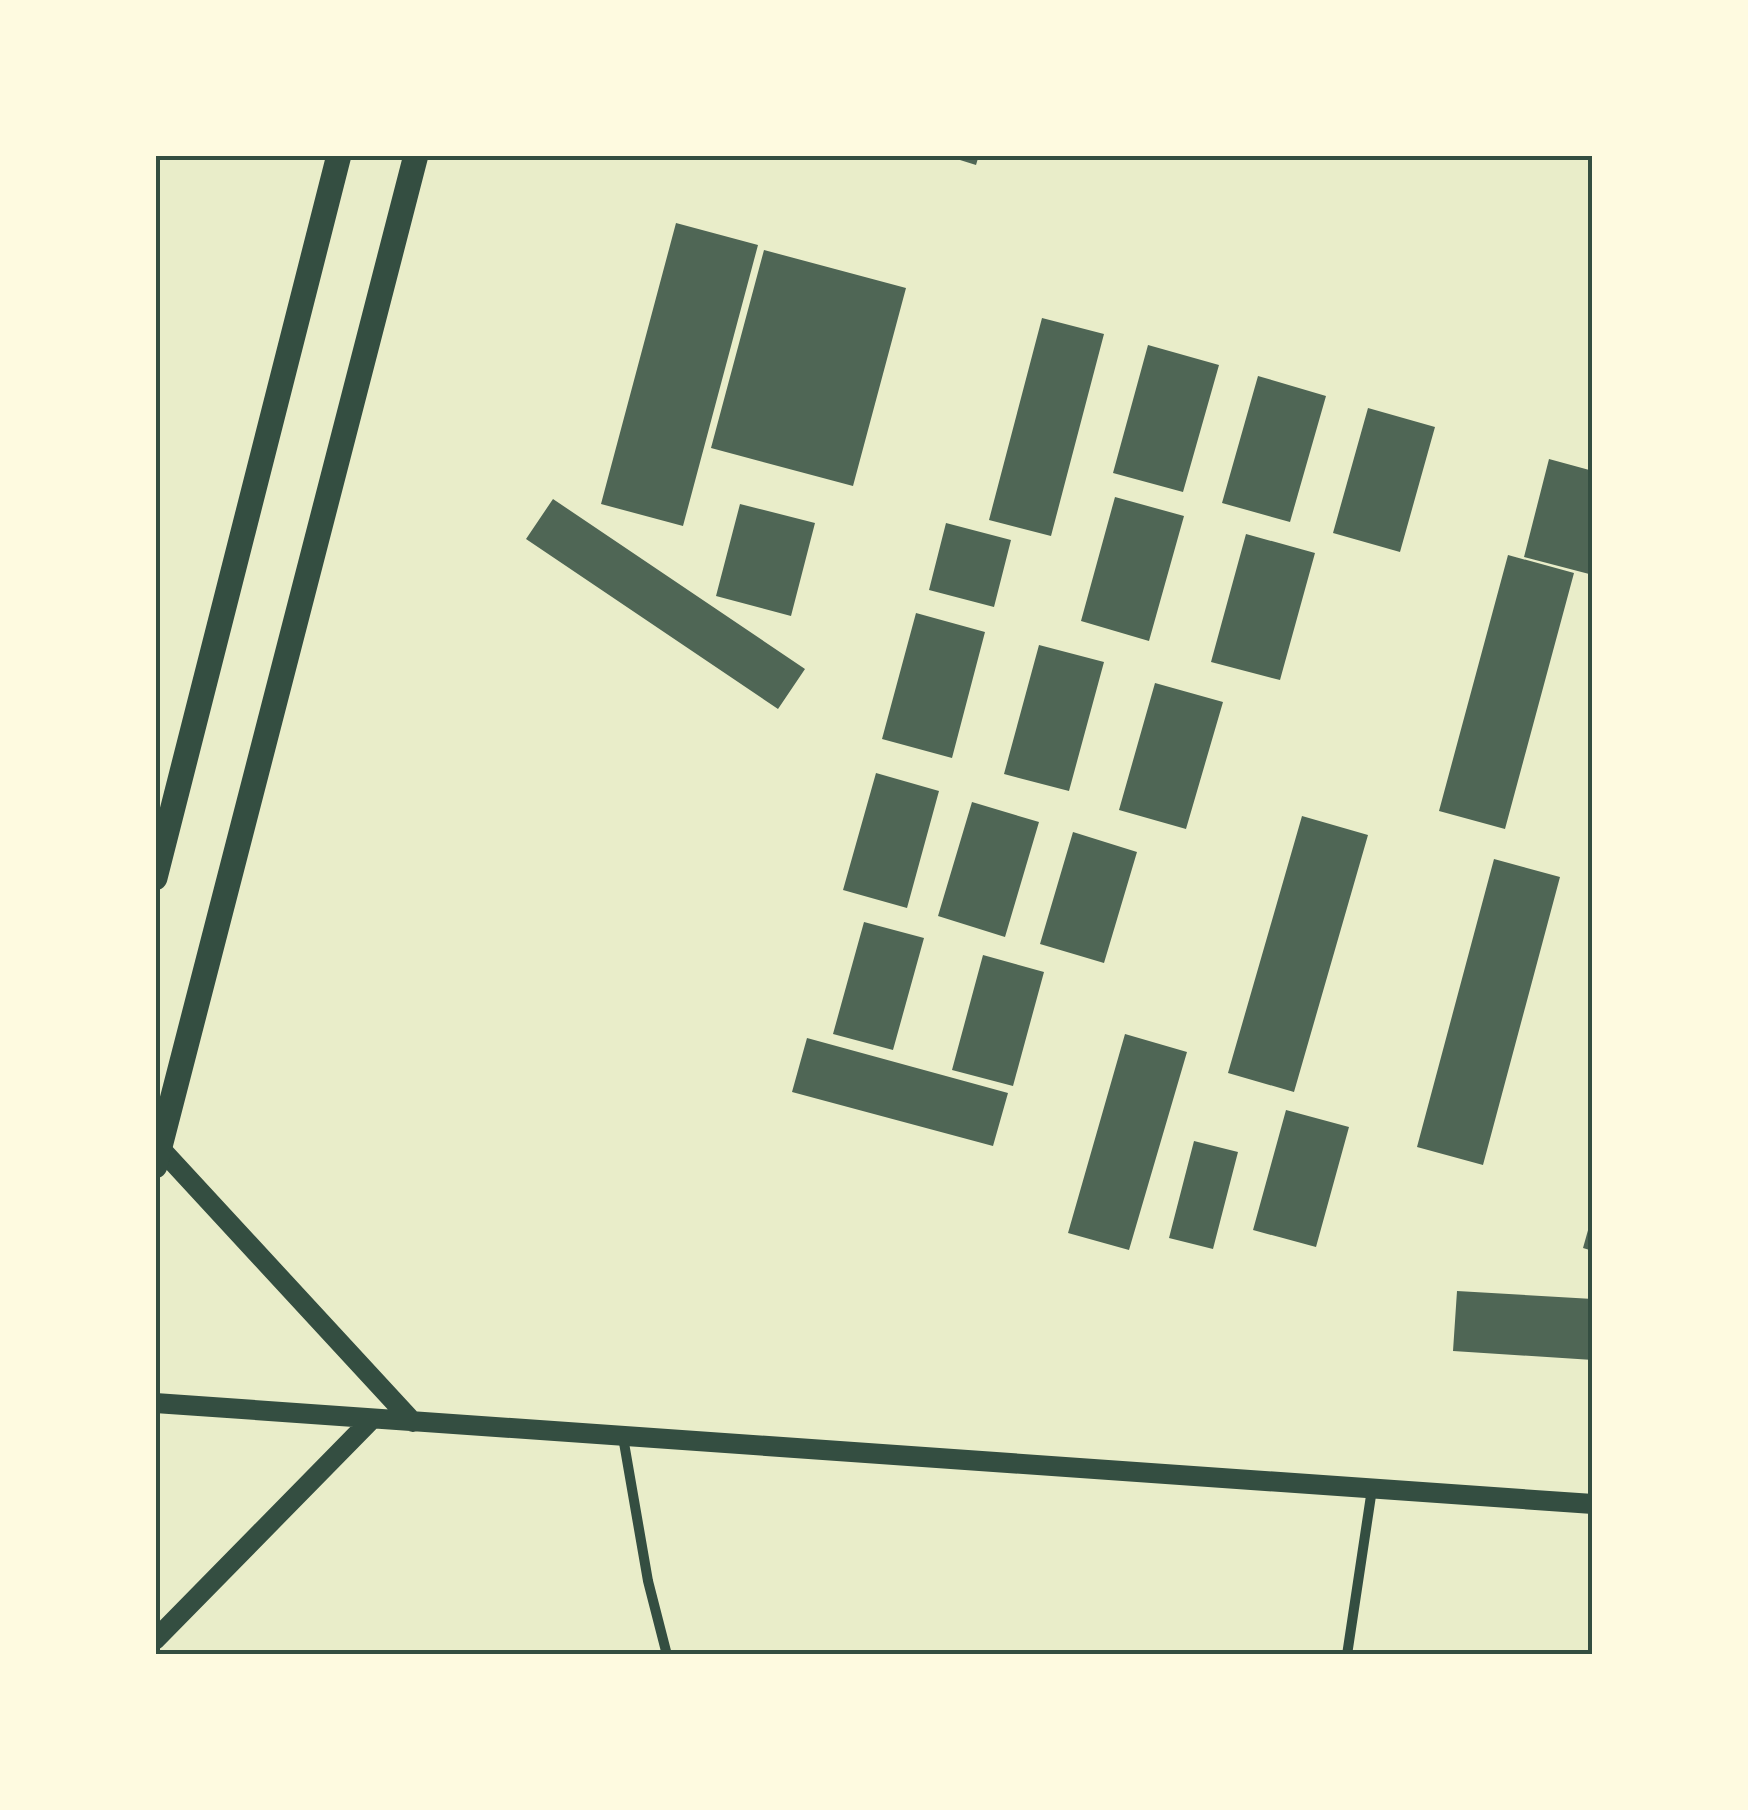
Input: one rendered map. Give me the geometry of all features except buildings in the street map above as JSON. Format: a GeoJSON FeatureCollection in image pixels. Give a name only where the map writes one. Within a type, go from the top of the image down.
{"type":"FeatureCollection","features":[{"type":"Feature","properties":{"kind":"main road"},"geometry":{"type":"LineString","coordinates":[[155,878],[339,155]]}},
{"type":"Feature","properties":{"kind":"main road"},"geometry":{"type":"LineString","coordinates":[[414,1422],[157,1157],[416,155]]}},
{"type":"Feature","properties":{"kind":"main road"},"geometry":{"type":"LineString","coordinates":[[155,1404],[1593,1504]]}},
{"type":"Feature","properties":{"kind":"main road"},"geometry":{"type":"LineString","coordinates":[[155,1640],[372,1419]]}},
{"type":"Feature","properties":{"kind":"street"},"geometry":{"type":"LineString","coordinates":[[623,1436],[648,1580],[667,1655]]}},
{"type":"Feature","properties":{"kind":"street"},"geometry":{"type":"LineString","coordinates":[[1347,1655],[1372,1489]]}}]}
